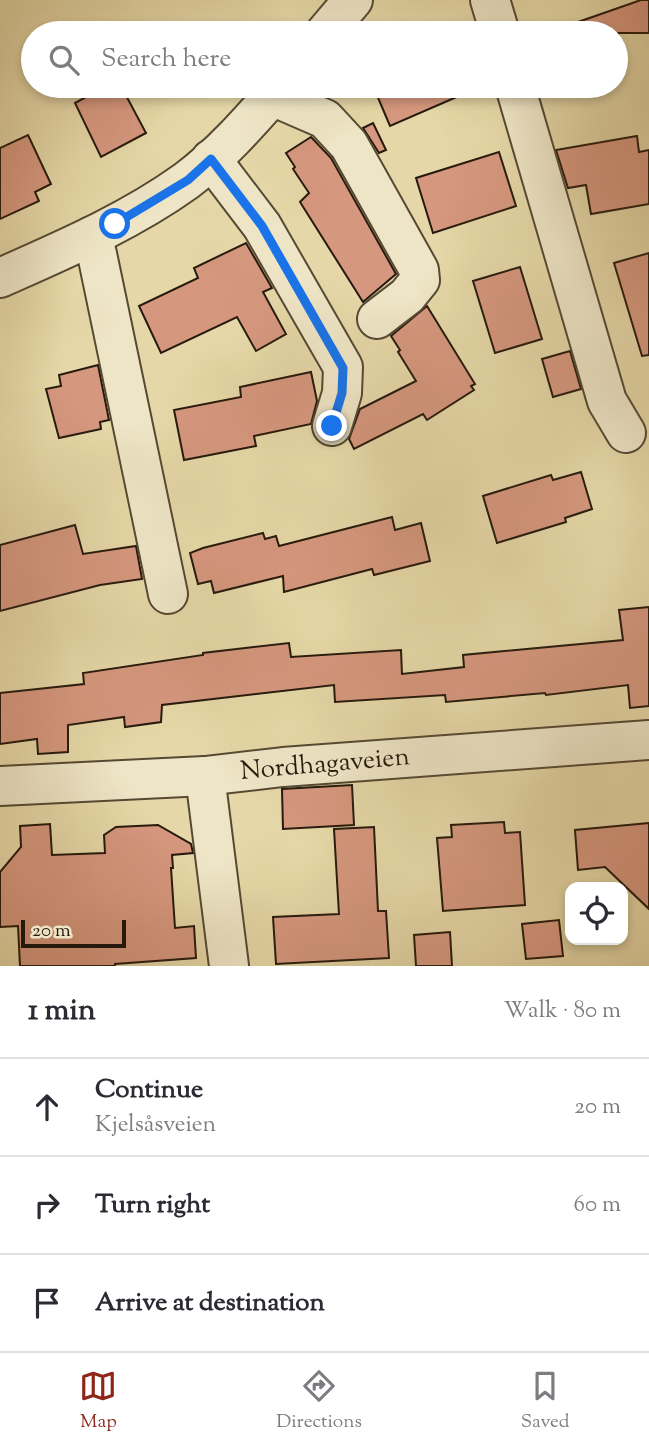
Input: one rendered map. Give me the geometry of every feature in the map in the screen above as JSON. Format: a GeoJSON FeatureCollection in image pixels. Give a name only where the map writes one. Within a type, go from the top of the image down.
{"type":"FeatureCollection","features":[{"type":"Feature","properties":{"kind":"street"},"geometry":{"type":"LineString","coordinates":[[336,21],[354,0]]}},
{"type":"Feature","properties":{"kind":"street"},"geometry":{"type":"LineString","coordinates":[[490,0],[496,21]]}},
{"type":"Feature","properties":{"kind":"street"},"geometry":{"type":"LineString","coordinates":[[0,278],[92,236],[188,180],[269,98]]}},
{"type":"Feature","properties":{"kind":"street"},"geometry":{"type":"LineString","coordinates":[[288,98],[325,119],[349,145],[419,270],[420,280],[377,319]]}},
{"type":"Feature","properties":{"kind":"street"},"geometry":{"type":"LineString","coordinates":[[519,98],[607,401],[626,433]]}},
{"type":"Feature","properties":{"kind":"street"},"geometry":{"type":"LineString","coordinates":[[211,159],[262,226],[343,368],[342,393],[332,426]]}},
{"type":"Feature","properties":{"kind":"street"},"geometry":{"type":"LineString","coordinates":[[92,236],[168,594]]}},
{"type":"Feature","properties":{"kind":"street","name":"Nordhagaveien"},"geometry":{"type":"LineString","coordinates":[[0,786],[205,776],[283,767],[649,740]]}},
{"type":"Feature","properties":{"kind":"street"},"geometry":{"type":"LineString","coordinates":[[205,776],[229,966]]}},
{"type":"Feature","properties":{"kind":"building"},"geometry":{"type":"Polygon","coordinates":[[[641,0],[649,0],[649,33],[628,33],[628,21],[581,21],[641,0]]]}},
{"type":"Feature","properties":{"kind":"building"},"geometry":{"type":"Polygon","coordinates":[[[84,98],[127,98],[146,133],[101,157],[75,103],[84,98]]]}},
{"type":"Feature","properties":{"kind":"building"},"geometry":{"type":"Polygon","coordinates":[[[378,98],[454,98],[390,126],[378,98]]]}},
{"type":"Feature","properties":{"kind":"building"},"geometry":{"type":"Polygon","coordinates":[[[373,123],[386,150],[379,153],[363,128],[373,123]]]}},
{"type":"Feature","properties":{"kind":"building"},"geometry":{"type":"Polygon","coordinates":[[[28,135],[51,184],[35,192],[39,201],[0,219],[0,148],[28,135]]]}},
{"type":"Feature","properties":{"kind":"building"},"geometry":{"type":"Polygon","coordinates":[[[637,136],[639,152],[649,150],[649,204],[591,214],[586,185],[568,188],[556,150],[637,136]]]}},
{"type":"Feature","properties":{"kind":"building"},"geometry":{"type":"Polygon","coordinates":[[[311,137],[331,158],[396,274],[363,302],[300,202],[309,193],[286,153],[311,137]]]}},
{"type":"Feature","properties":{"kind":"building"},"geometry":{"type":"Polygon","coordinates":[[[499,152],[516,206],[433,233],[416,178],[499,152]]]}},
{"type":"Feature","properties":{"kind":"building"},"geometry":{"type":"Polygon","coordinates":[[[246,243],[272,288],[263,292],[286,334],[256,351],[237,317],[161,353],[139,306],[198,278],[194,268],[246,243]]]}},
{"type":"Feature","properties":{"kind":"building"},"geometry":{"type":"Polygon","coordinates":[[[649,253],[649,355],[642,356],[614,263],[649,253]]]}},
{"type":"Feature","properties":{"kind":"building"},"geometry":{"type":"Polygon","coordinates":[[[520,267],[542,339],[495,353],[473,281],[520,267]]]}},
{"type":"Feature","properties":{"kind":"building"},"geometry":{"type":"Polygon","coordinates":[[[427,306],[475,384],[471,386],[474,390],[427,420],[423,414],[354,449],[349,439],[360,409],[416,381],[391,336],[427,306]]]}},
{"type":"Feature","properties":{"kind":"building"},"geometry":{"type":"Polygon","coordinates":[[[570,351],[581,389],[553,397],[542,359],[570,351]]]}},
{"type":"Feature","properties":{"kind":"building"},"geometry":{"type":"Polygon","coordinates":[[[98,365],[109,420],[100,422],[101,429],[59,438],[46,389],[61,386],[59,375],[98,365]]]}},
{"type":"Feature","properties":{"kind":"building"},"geometry":{"type":"Polygon","coordinates":[[[311,372],[317,401],[311,424],[254,436],[256,446],[184,460],[174,410],[241,397],[240,387],[311,372]]]}},
{"type":"Feature","properties":{"kind":"building"},"geometry":{"type":"Polygon","coordinates":[[[581,472],[592,509],[565,518],[566,522],[497,543],[483,496],[551,475],[553,480],[581,472]]]}},
{"type":"Feature","properties":{"kind":"building"},"geometry":{"type":"Polygon","coordinates":[[[392,517],[395,530],[421,523],[430,561],[374,575],[372,569],[284,592],[283,576],[214,593],[211,581],[198,584],[190,553],[203,548],[263,533],[265,539],[276,536],[279,546],[392,517]]]}},
{"type":"Feature","properties":{"kind":"building"},"geometry":{"type":"Polygon","coordinates":[[[75,525],[83,554],[136,546],[142,579],[100,585],[0,611],[0,545],[75,525]]]}},
{"type":"Feature","properties":{"kind":"building"},"geometry":{"type":"Polygon","coordinates":[[[649,607],[649,706],[630,708],[628,685],[546,695],[446,702],[445,695],[335,702],[334,685],[162,705],[161,722],[125,727],[124,717],[68,725],[68,752],[38,754],[37,739],[0,744],[0,693],[84,684],[83,673],[203,653],[289,643],[291,657],[401,650],[402,674],[464,667],[463,655],[623,640],[619,610],[649,607]]]}},
{"type":"Feature","properties":{"kind":"building"},"geometry":{"type":"Polygon","coordinates":[[[352,785],[354,825],[283,829],[282,789],[352,785]]]}},
{"type":"Feature","properties":{"kind":"building"},"geometry":{"type":"Polygon","coordinates":[[[504,822],[505,833],[520,832],[525,905],[443,911],[437,838],[452,837],[451,825],[504,822]]]}},
{"type":"Feature","properties":{"kind":"building"},"geometry":{"type":"Polygon","coordinates":[[[649,823],[649,909],[628,889],[628,882],[621,882],[605,867],[578,870],[575,830],[649,823]]]}},
{"type":"Feature","properties":{"kind":"building"},"geometry":{"type":"Polygon","coordinates":[[[50,824],[52,855],[105,853],[104,835],[116,827],[158,825],[191,844],[193,853],[172,855],[171,868],[175,928],[194,926],[196,958],[115,966],[20,966],[18,926],[0,927],[0,872],[21,847],[20,826],[50,824]]]}},
{"type":"Feature","properties":{"kind":"building"},"geometry":{"type":"Polygon","coordinates":[[[374,827],[378,911],[386,911],[389,958],[276,964],[273,917],[339,914],[334,829],[374,827]]]}},
{"type":"Feature","properties":{"kind":"building"},"geometry":{"type":"Polygon","coordinates":[[[559,920],[563,956],[526,959],[522,924],[559,920]]]}},
{"type":"Feature","properties":{"kind":"building"},"geometry":{"type":"Polygon","coordinates":[[[450,932],[452,966],[416,966],[414,935],[450,932]]]}},
{"type":"Feature","properties":{"kind":"route"},"geometry":{"type":"LineString","coordinates":[[115,224],[188,180],[211,159],[262,226],[343,368],[342,393],[332,426]]}}]}
